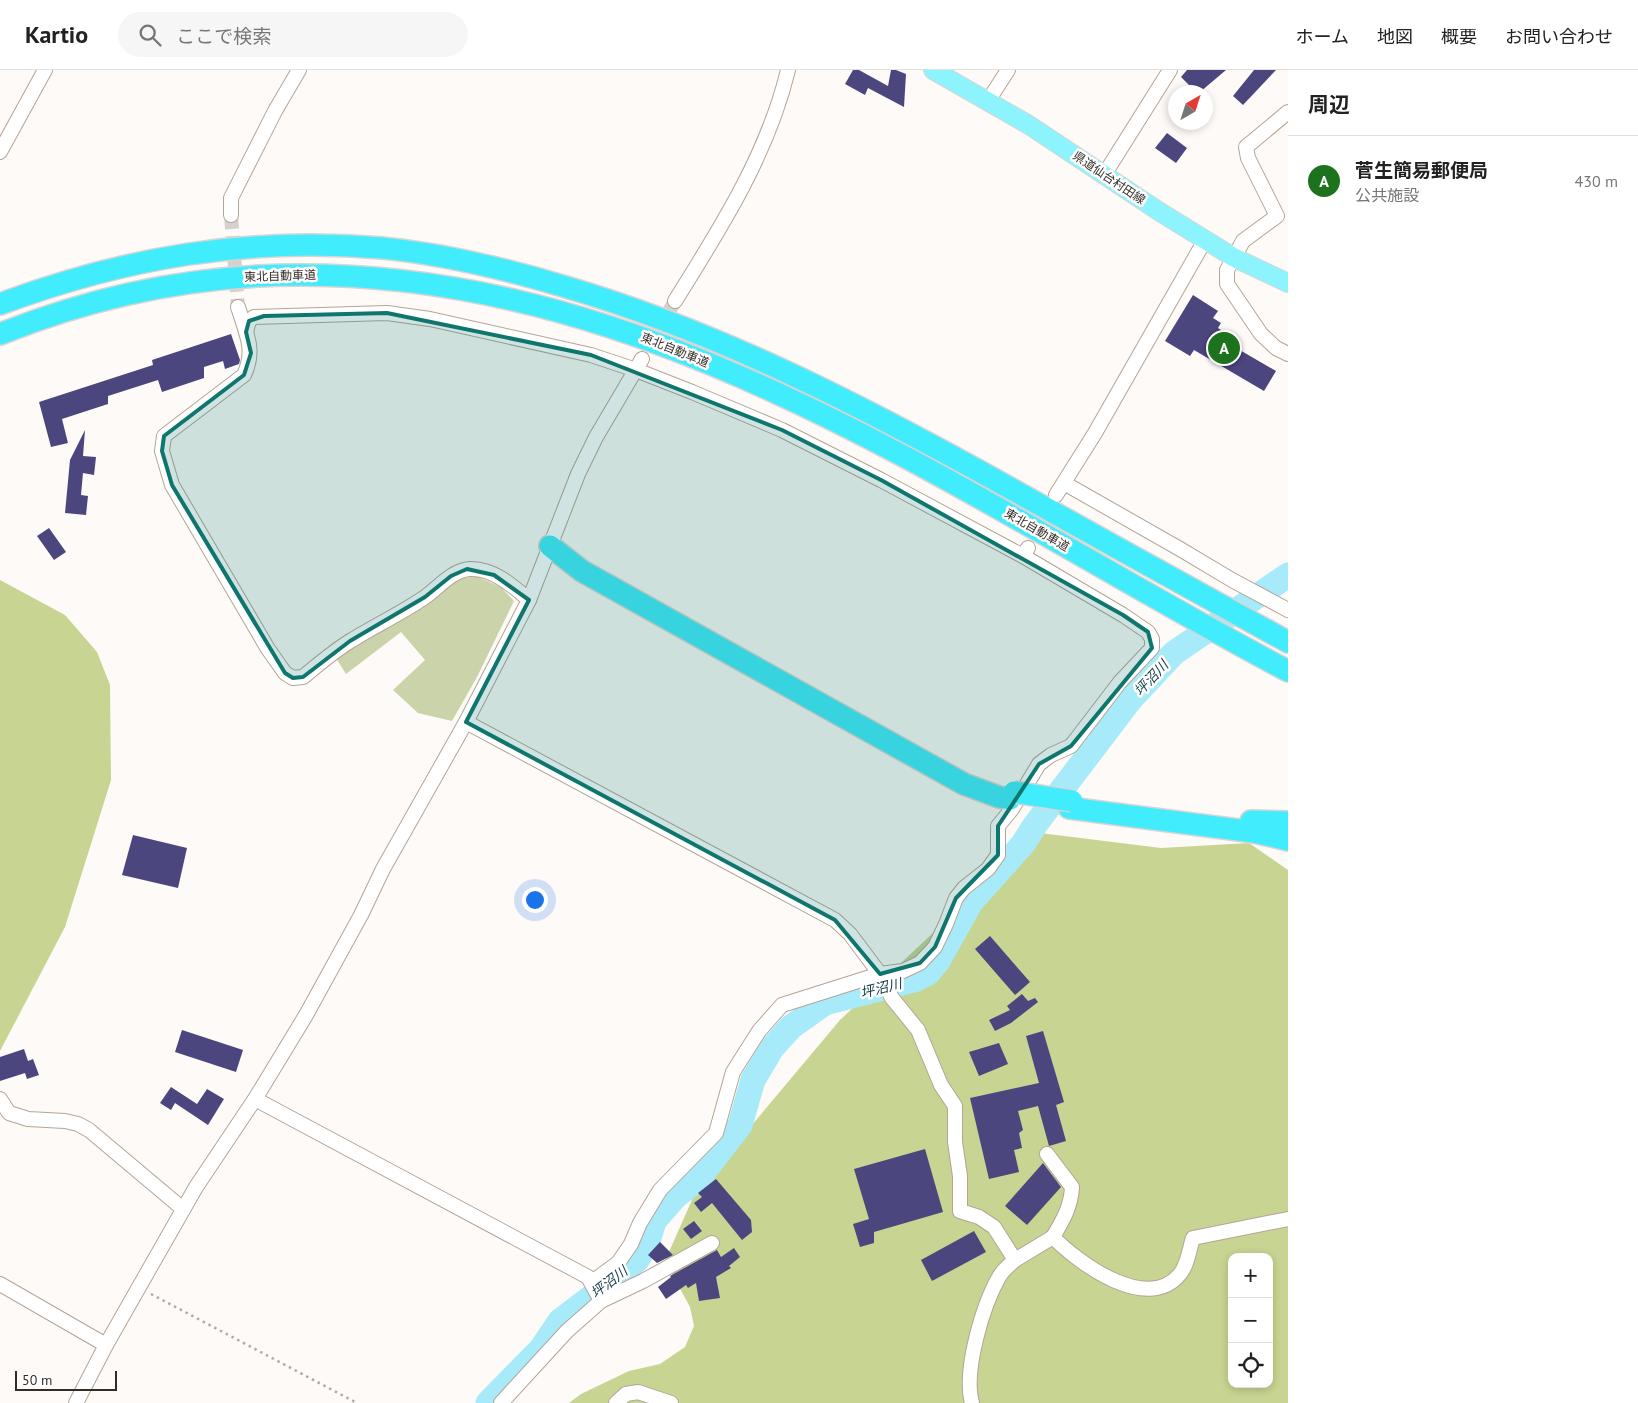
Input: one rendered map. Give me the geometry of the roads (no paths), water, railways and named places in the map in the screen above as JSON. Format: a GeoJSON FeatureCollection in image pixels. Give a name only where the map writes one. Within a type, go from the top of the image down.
{"type":"FeatureCollection","features":[{"type":"Feature","properties":{"kind":"highway","name":"東北自動車道"},"geometry":{"type":"LineString","coordinates":[[0,304],[58,284],[122,266],[213,250],[263,246],[329,245],[384,248],[439,256],[527,275],[627,306],[684,327],[829,392],[929,443],[1283,639]]}},
{"type":"Feature","properties":{"kind":"highway","name":"東北自動車道"},"geometry":{"type":"LineString","coordinates":[[0,334],[35,320],[90,303],[144,290],[262,275],[378,277],[444,285],[562,311],[624,330],[678,351],[750,381],[825,416],[989,502],[1232,642],[1288,671]]}},
{"type":"Feature","properties":{"kind":"highway"},"geometry":{"type":"LineString","coordinates":[[550,546],[597,564],[966,777],[1012,796],[1254,832],[1288,840]]}},
{"type":"Feature","properties":{"kind":"highway"},"geometry":{"type":"LineString","coordinates":[[1259,656],[1288,678]]}},
{"type":"Feature","properties":{"kind":"highway"},"geometry":{"type":"LineString","coordinates":[[1070,805],[1258,822],[1288,822]]}},
{"type":"Feature","properties":{"kind":"main road","name":"県道仙台村田線"},"geometry":{"type":"LineString","coordinates":[[933,70],[1028,125],[1233,257],[1288,283]]}},
{"type":"Feature","properties":{"kind":"street"},"geometry":{"type":"LineString","coordinates":[[0,152],[45,70]]}},
{"type":"Feature","properties":{"kind":"street"},"geometry":{"type":"LineString","coordinates":[[231,215],[231,198],[299,70]]}},
{"type":"Feature","properties":{"kind":"street"},"geometry":{"type":"LineString","coordinates":[[675,301],[714,238],[749,175],[773,120],[788,70]]}},
{"type":"Feature","properties":{"kind":"street"},"geometry":{"type":"LineString","coordinates":[[988,101],[1008,70]]}},
{"type":"Feature","properties":{"kind":"street"},"geometry":{"type":"LineString","coordinates":[[1104,175],[1164,73]]}},
{"type":"Feature","properties":{"kind":"street"},"geometry":{"type":"LineString","coordinates":[[1288,112],[1246,147],[1248,158],[1277,216],[1243,242],[1227,270],[1227,284],[1261,334],[1276,348],[1288,354]]}},
{"type":"Feature","properties":{"kind":"street"},"geometry":{"type":"LineString","coordinates":[[1056,495],[1117,395],[1206,240]]}},
{"type":"Feature","properties":{"kind":"street"},"geometry":{"type":"LineString","coordinates":[[238,307],[251,353],[249,365],[244,375],[164,436],[162,451],[172,485],[268,649],[285,674],[293,678],[303,677],[350,641],[425,597],[451,576],[467,569],[480,569],[494,575],[530,600]]}},
{"type":"Feature","properties":{"kind":"street"},"geometry":{"type":"LineString","coordinates":[[246,332],[249,322],[254,317],[387,313],[430,319],[639,365],[782,430],[1025,552],[1124,615],[1148,632],[1152,639],[1152,648],[1120,682],[1071,746],[1050,755],[1039,764],[1012,809],[998,826],[998,855],[988,869],[964,888],[956,898],[935,947],[920,964],[884,982],[782,1005],[759,1031],[733,1072],[716,1133],[660,1190],[640,1223],[631,1244],[618,1263],[567,1331],[508,1401]]}},
{"type":"Feature","properties":{"kind":"street"},"geometry":{"type":"LineString","coordinates":[[76,1403],[138,1287],[196,1187],[255,1099],[306,1015],[361,915],[382,869],[466,722],[530,600],[582,466],[596,437],[639,365]]}},
{"type":"Feature","properties":{"kind":"street"},"geometry":{"type":"LineString","coordinates":[[1064,483],[1284,609]]}},
{"type":"Feature","properties":{"kind":"street"},"geometry":{"type":"LineString","coordinates":[[466,722],[835,920],[850,934],[884,982],[892,998],[918,1030],[940,1085],[955,1106],[955,1142],[960,1176],[960,1211],[979,1217],[994,1226],[1015,1260]]}},
{"type":"Feature","properties":{"kind":"street"},"geometry":{"type":"LineString","coordinates":[[0,1099],[9,1113],[28,1119],[65,1121],[78,1124],[89,1130],[183,1209]]}},
{"type":"Feature","properties":{"kind":"street"},"geometry":{"type":"LineString","coordinates":[[255,1099],[588,1277],[597,1292]]}},
{"type":"Feature","properties":{"kind":"street"},"geometry":{"type":"LineString","coordinates":[[972,1403],[969,1378],[980,1328],[1000,1276],[1006,1267],[1015,1260],[1053,1237],[1067,1212],[1072,1198],[1072,1187],[1047,1154]]}},
{"type":"Feature","properties":{"kind":"street"},"geometry":{"type":"LineString","coordinates":[[1053,1237],[1078,1260],[1128,1287],[1145,1290],[1164,1287],[1179,1275],[1187,1262],[1193,1238],[1288,1219]]}},
{"type":"Feature","properties":{"kind":"street"},"geometry":{"type":"LineString","coordinates":[[597,1292],[643,1281],[712,1243]]}},
{"type":"Feature","properties":{"kind":"street"},"geometry":{"type":"LineString","coordinates":[[0,1284],[106,1345]]}},
{"type":"Feature","properties":{"kind":"street"},"geometry":{"type":"LineString","coordinates":[[616,1403],[626,1394],[638,1392],[670,1403]]}},
{"type":"Feature","properties":{"kind":"waterway","name":"坪沼川"},"geometry":{"type":"LineString","coordinates":[[488,1403],[541,1349],[560,1321],[637,1260],[648,1242],[654,1221],[675,1197],[699,1178],[740,1125],[753,1080],[772,1048],[791,1027],[825,1003],[914,980],[928,973],[938,961],[971,902],[1023,844],[1035,825],[1130,700],[1174,653],[1288,575]]}},
{"type":"Feature","properties":{"kind":"tunnel"},"geometry":{"type":"LineString","coordinates":[[231,215],[238,307]]}},
{"type":"Feature","properties":{"kind":"tunnel"},"geometry":{"type":"LineString","coordinates":[[648,348],[675,301]]}},
{"type":"Feature","properties":{"kind":"place","name":"菅生簡易郵便局"},"geometry":{"type":"Point","coordinates":[1224,348]}}]}
